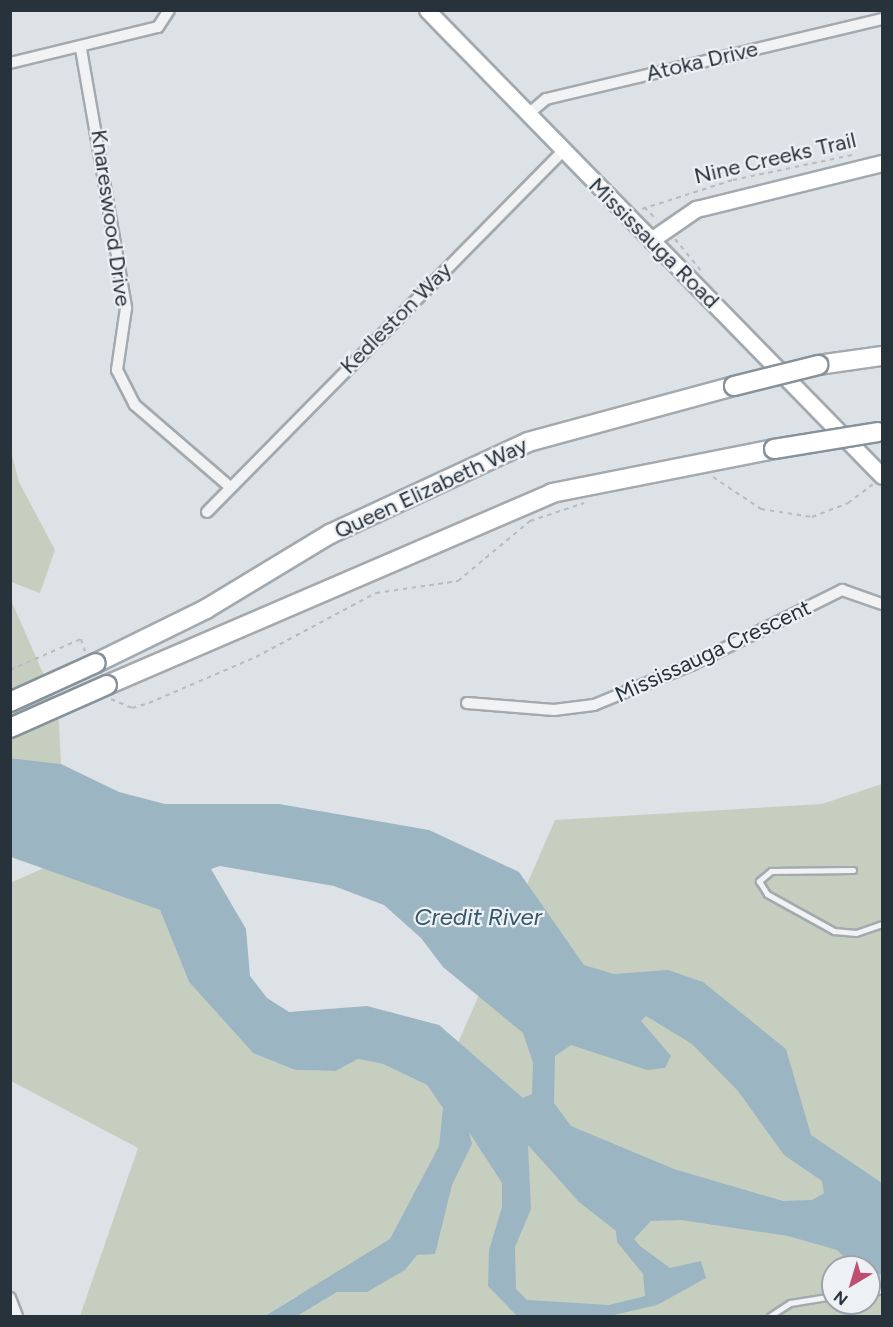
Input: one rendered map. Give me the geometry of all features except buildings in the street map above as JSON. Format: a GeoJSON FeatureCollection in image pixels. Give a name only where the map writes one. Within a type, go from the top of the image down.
{"type":"FeatureCollection","features":[{"type":"Feature","properties":{"kind":"highway","name":"Queen Elizabeth Way"},"geometry":{"type":"LineString","coordinates":[[10,702],[206,609],[330,534],[528,442],[818,365],[881,355]]}},
{"type":"Feature","properties":{"kind":"highway","name":"Queen Elizabeth Way"},"geometry":{"type":"LineString","coordinates":[[10,728],[107,691],[552,493],[774,449],[880,432]]}},
{"type":"Feature","properties":{"kind":"main road","name":"Mississauga Road"},"geometry":{"type":"LineString","coordinates":[[426,10],[882,476]]}},
{"type":"Feature","properties":{"kind":"main road"},"geometry":{"type":"LineString","coordinates":[[651,240],[696,209],[882,163]]}},
{"type":"Feature","properties":{"kind":"street"},"geometry":{"type":"LineString","coordinates":[[10,63],[81,49],[158,27],[169,10]]}},
{"type":"Feature","properties":{"kind":"street","name":"Atoka Drive"},"geometry":{"type":"LineString","coordinates":[[527,115],[546,99],[882,19]]}},
{"type":"Feature","properties":{"kind":"street","name":"Knareswood Drive"},"geometry":{"type":"LineString","coordinates":[[81,49],[126,308],[117,370],[135,405],[230,486]]}},
{"type":"Feature","properties":{"kind":"street","name":"Kedleston Way"},"geometry":{"type":"LineString","coordinates":[[230,486],[563,151]]}},
{"type":"Feature","properties":{"kind":"street"},"geometry":{"type":"LineString","coordinates":[[207,512],[230,486]]}},
{"type":"Feature","properties":{"kind":"street","name":"Mississauga Crescent"},"geometry":{"type":"LineString","coordinates":[[467,703],[554,710],[594,705],[691,665],[842,590],[882,604]]}},
{"type":"Feature","properties":{"kind":"street"},"geometry":{"type":"LineString","coordinates":[[10,1298],[17,1317]]}},
{"type":"Feature","properties":{"kind":"lane"},"geometry":{"type":"LineString","coordinates":[[853,870],[771,871],[759,881],[767,894],[834,931],[856,933],[882,924]]}},
{"type":"Feature","properties":{"kind":"lane"},"geometry":{"type":"LineString","coordinates":[[770,1317],[790,1303],[821,1298]]}},
{"type":"Feature","properties":{"kind":"path","name":"Nine Creeks Trail"},"geometry":{"type":"LineString","coordinates":[[650,213],[643,208],[733,180],[860,154]]}},
{"type":"Feature","properties":{"kind":"path"},"geometry":{"type":"LineString","coordinates":[[710,474],[761,510],[812,517],[848,503],[882,476]]}},
{"type":"Feature","properties":{"kind":"path"},"geometry":{"type":"LineString","coordinates":[[107,691],[132,708],[149,703],[256,657],[376,593],[458,581],[530,520],[594,500]]}},
{"type":"Feature","properties":{"kind":"path"},"geometry":{"type":"LineString","coordinates":[[10,670],[81,639],[92,662]]}},
{"type":"Feature","properties":{"kind":"green space"},"geometry":{"type":"Polygon","coordinates":[[[11,451],[19,482],[55,550],[40,593],[11,582],[11,451]]]}},
{"type":"Feature","properties":{"kind":"green space"},"geometry":{"type":"Polygon","coordinates":[[[10,598],[58,707],[61,764],[11,758],[10,598]]]}},
{"type":"Feature","properties":{"kind":"green space"},"geometry":{"type":"Polygon","coordinates":[[[882,784],[882,1316],[282,1316],[298,1295],[265,1316],[80,1316],[138,1148],[11,1081],[10,883],[46,867],[160,910],[189,982],[253,1053],[295,1070],[336,1071],[358,1059],[383,1064],[427,1085],[435,1096],[555,820],[822,804],[882,784]]]}},
{"type":"Feature","properties":{"kind":"water","name":"Credit River"},"geometry":{"type":"Polygon","coordinates":[[[10,758],[61,764],[119,792],[165,804],[279,804],[429,830],[519,872],[584,965],[614,974],[668,970],[703,982],[786,1049],[811,1135],[882,1183],[882,1275],[881,1255],[842,1255],[837,1250],[788,1236],[681,1220],[651,1221],[634,1239],[640,1246],[670,1268],[701,1261],[706,1278],[657,1305],[614,1315],[517,1316],[488,1286],[489,1250],[502,1207],[502,1183],[469,1132],[472,1144],[452,1185],[435,1254],[417,1255],[405,1270],[367,1292],[337,1292],[297,1316],[265,1316],[390,1239],[439,1146],[443,1108],[427,1085],[383,1064],[358,1059],[336,1071],[295,1070],[253,1053],[189,982],[160,910],[11,857],[10,758]],[[220,866],[211,869],[246,929],[250,976],[267,998],[289,1012],[367,1006],[439,1025],[523,1098],[532,1094],[533,1063],[523,1033],[443,967],[421,938],[384,905],[334,886],[220,866]],[[646,1016],[641,1021],[671,1056],[665,1068],[647,1070],[571,1045],[555,1056],[554,1103],[571,1126],[674,1169],[783,1201],[812,1200],[824,1193],[822,1181],[784,1155],[738,1091],[692,1044],[646,1016]],[[528,1145],[531,1209],[515,1247],[516,1289],[527,1300],[609,1305],[645,1296],[643,1274],[617,1242],[616,1231],[579,1202],[528,1145]]]}}]}
